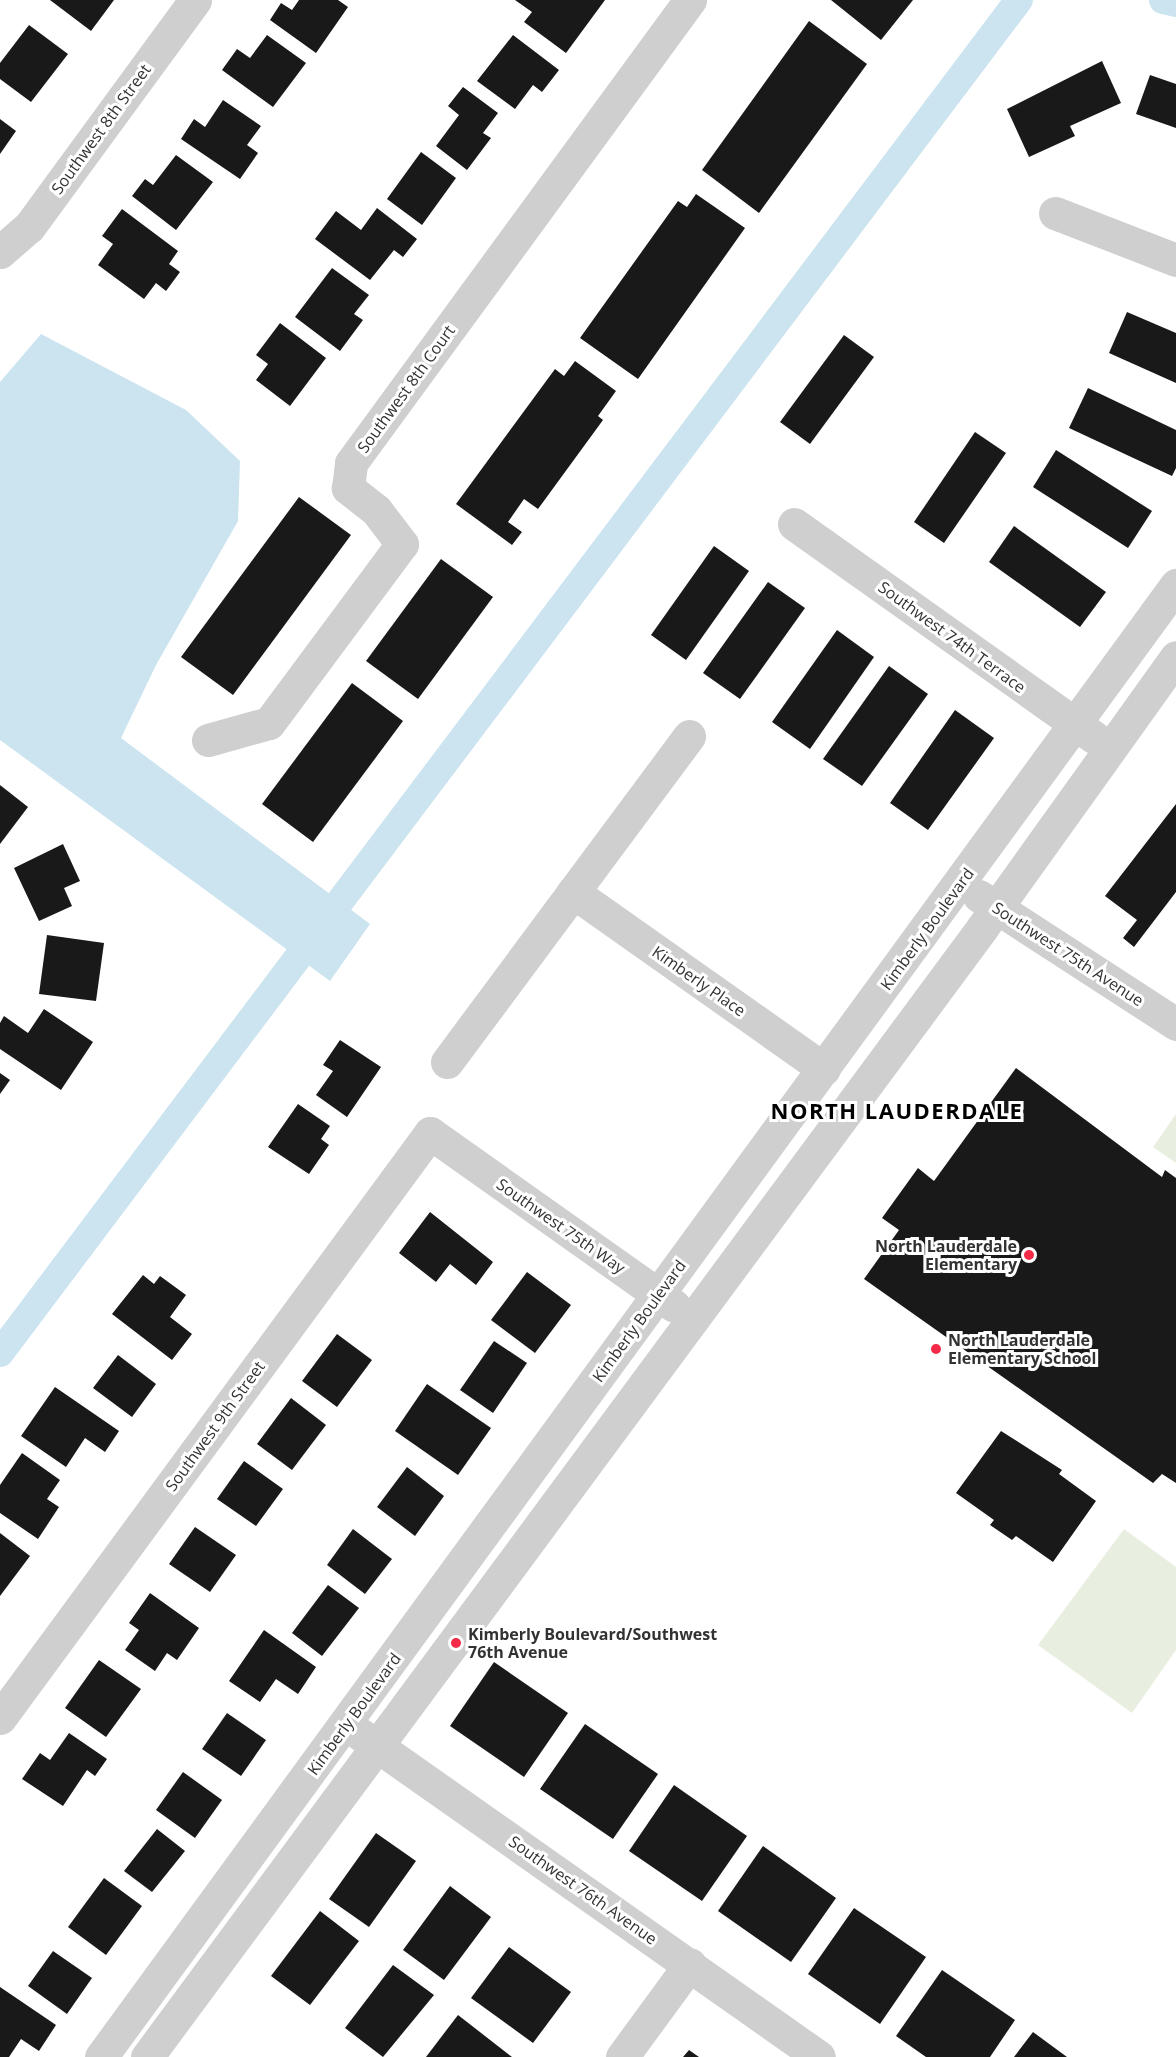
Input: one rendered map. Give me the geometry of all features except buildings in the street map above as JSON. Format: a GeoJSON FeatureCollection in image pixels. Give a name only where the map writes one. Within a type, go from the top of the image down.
{"type":"FeatureCollection","features":[{"type":"Feature","properties":{"kind":"street","name":"Southwest 8th Street"},"geometry":{"type":"LineString","coordinates":[[0,252],[29,227],[195,0]]}},
{"type":"Feature","properties":{"kind":"street","name":"Southwest 8th Court"},"geometry":{"type":"LineString","coordinates":[[208,740],[269,723],[402,544],[376,510],[348,488],[351,463],[690,0]]}},
{"type":"Feature","properties":{"kind":"street"},"geometry":{"type":"LineString","coordinates":[[1054,213],[1176,260]]}},
{"type":"Feature","properties":{"kind":"street","name":"Southwest 74th Terrace"},"geometry":{"type":"LineString","coordinates":[[794,524],[1110,749]]}},
{"type":"Feature","properties":{"kind":"street","name":"Kimberly Boulevard"},"geometry":{"type":"LineString","coordinates":[[101,2057],[347,1725],[657,1294],[1076,726],[1176,585]]}},
{"type":"Feature","properties":{"kind":"street"},"geometry":{"type":"LineString","coordinates":[[147,2057],[997,908],[1176,657]]}},
{"type":"Feature","properties":{"kind":"street"},"geometry":{"type":"LineString","coordinates":[[447,1062],[689,736]]}},
{"type":"Feature","properties":{"kind":"street","name":"Southwest 75th Avenue"},"geometry":{"type":"LineString","coordinates":[[960,884],[1176,1023]]}},
{"type":"Feature","properties":{"kind":"street","name":"Kimberly Place"},"geometry":{"type":"LineString","coordinates":[[573,892],[824,1069]]}},
{"type":"Feature","properties":{"kind":"street","name":"Southwest 75th Way"},"geometry":{"type":"LineString","coordinates":[[430,1133],[692,1320]]}},
{"type":"Feature","properties":{"kind":"street","name":"Southwest 9th Street"},"geometry":{"type":"LineString","coordinates":[[0,1718],[430,1133]]}},
{"type":"Feature","properties":{"kind":"street"},"geometry":{"type":"LineString","coordinates":[[496,1585],[492,1557],[498,1541],[573,1433],[582,1400]]}},
{"type":"Feature","properties":{"kind":"street","name":"Southwest 76th Avenue"},"geometry":{"type":"LineString","coordinates":[[347,1725],[690,1964],[819,2057]]}},
{"type":"Feature","properties":{"kind":"street"},"geometry":{"type":"LineString","coordinates":[[622,2057],[690,1964]]}},
{"type":"Feature","properties":{"kind":"green space"},"geometry":{"type":"Polygon","coordinates":[[[1176,1114],[1176,1163],[1153,1147],[1176,1114]]]}},
{"type":"Feature","properties":{"kind":"green space"},"geometry":{"type":"Polygon","coordinates":[[[1124,1529],[1176,1567],[1176,1650],[1132,1713],[1038,1645],[1124,1529]]]}},
{"type":"Feature","properties":{"kind":"water"},"geometry":{"type":"Polygon","coordinates":[[[41,334],[186,410],[240,461],[238,521],[156,665],[121,738],[370,924],[330,981],[0,740],[0,382],[41,334]]]}},
{"type":"Feature","properties":{"kind":"waterway"},"geometry":{"type":"LineString","coordinates":[[0,1353],[1019,0]]}},
{"type":"Feature","properties":{"kind":"waterway"},"geometry":{"type":"LineString","coordinates":[[1163,0],[1176,3]]}},
{"type":"Feature","properties":{"kind":"place","name":"North Lauderdale Elementary"},"geometry":{"type":"Point","coordinates":[1029,1255]}},
{"type":"Feature","properties":{"kind":"place","name":"North Lauderdale Elementary School"},"geometry":{"type":"Point","coordinates":[936,1349]}},
{"type":"Feature","properties":{"kind":"place","name":"Kimberly Boulevard/Southwest 76th Avenue"},"geometry":{"type":"Point","coordinates":[456,1643]}},
{"type":"Feature","properties":{"kind":"district","name":"NORTH LAUDERDALE"},"geometry":{"type":"Point","coordinates":[897,1111]}}]}
